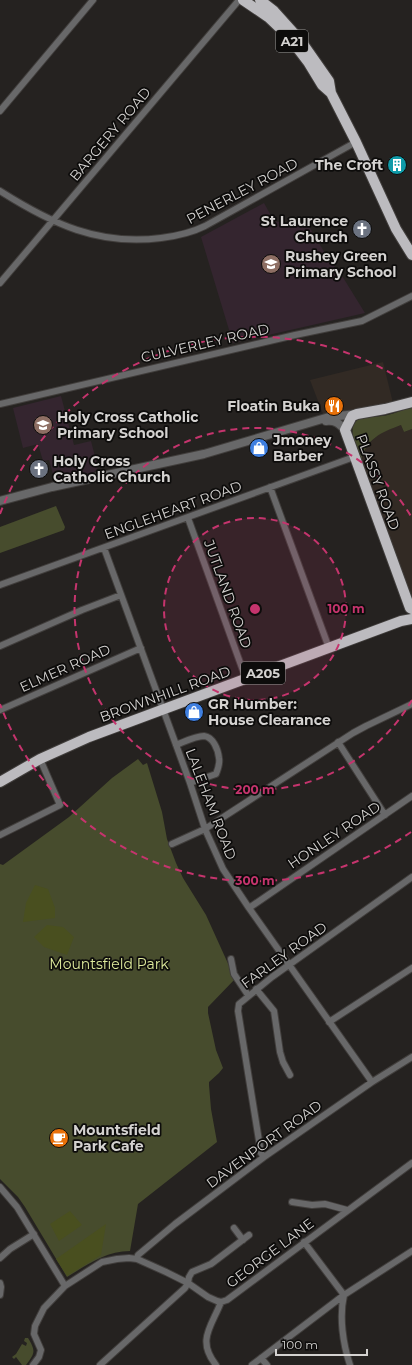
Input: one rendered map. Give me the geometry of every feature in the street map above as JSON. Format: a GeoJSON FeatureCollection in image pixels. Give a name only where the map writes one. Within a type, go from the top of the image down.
{"type":"FeatureCollection","features":[{"type":"Feature","properties":{"kind":"highway","name":"A21"},"geometry":{"type":"LineString","coordinates":[[243,0],[268,17],[289,37],[308,62],[322,85],[331,92]]}},
{"type":"Feature","properties":{"kind":"highway","name":"A21"},"geometry":{"type":"LineString","coordinates":[[260,0],[274,11],[302,40],[329,81],[331,92],[396,229],[412,255]]}},
{"type":"Feature","properties":{"kind":"highway"},"geometry":{"type":"LineString","coordinates":[[357,414],[386,409],[412,402]]}},
{"type":"Feature","properties":{"kind":"highway","name":"PLASSY ROAD"},"geometry":{"type":"LineString","coordinates":[[357,414],[352,416],[345,430],[411,609],[400,621]]}},
{"type":"Feature","properties":{"kind":"highway","name":"BROWNHILL ROAD"},"geometry":{"type":"LineString","coordinates":[[0,782],[40,759],[89,737],[400,621],[412,620]]}},
{"type":"Feature","properties":{"kind":"street"},"geometry":{"type":"LineString","coordinates":[[0,111],[93,0]]}},
{"type":"Feature","properties":{"kind":"street","name":"BARGERY ROAD"},"geometry":{"type":"LineString","coordinates":[[0,283],[239,0]]}},
{"type":"Feature","properties":{"kind":"street","name":"PENERLEY ROAD"},"geometry":{"type":"LineString","coordinates":[[0,191],[52,221],[89,234],[121,240],[150,239],[187,234],[205,226],[356,142]]}},
{"type":"Feature","properties":{"kind":"street","name":"CULVERLEY ROAD"},"geometry":{"type":"LineString","coordinates":[[0,404],[289,336],[362,321],[412,296]]}},
{"type":"Feature","properties":{"kind":"street"},"geometry":{"type":"LineString","coordinates":[[0,501],[52,487],[204,454],[329,417],[357,414]]}},
{"type":"Feature","properties":{"kind":"street"},"geometry":{"type":"LineString","coordinates":[[315,421],[333,420],[345,430]]}},
{"type":"Feature","properties":{"kind":"street","name":"ENGLEHEART ROAD"},"geometry":{"type":"LineString","coordinates":[[0,585],[354,457]]}},
{"type":"Feature","properties":{"kind":"street"},"geometry":{"type":"LineString","coordinates":[[270,487],[329,648]]}},
{"type":"Feature","properties":{"kind":"street","name":"JUTLAND ROAD"},"geometry":{"type":"LineString","coordinates":[[188,518],[246,679]]}},
{"type":"Feature","properties":{"kind":"street","name":"LALEHAM ROAD"},"geometry":{"type":"LineString","coordinates":[[104,548],[176,744],[205,829],[223,869],[372,1082]]}},
{"type":"Feature","properties":{"kind":"street"},"geometry":{"type":"LineString","coordinates":[[0,646],[82,610],[121,595]]}},
{"type":"Feature","properties":{"kind":"street","name":"ELMER ROAD"},"geometry":{"type":"LineString","coordinates":[[0,710],[141,648]]}},
{"type":"Feature","properties":{"kind":"street"},"geometry":{"type":"LineString","coordinates":[[172,844],[205,829],[338,742],[366,726],[412,704]]}},
{"type":"Feature","properties":{"kind":"street"},"geometry":{"type":"LineString","coordinates":[[176,744],[205,736],[212,740],[216,748],[219,758],[216,774],[190,783]]}},
{"type":"Feature","properties":{"kind":"street"},"geometry":{"type":"LineString","coordinates":[[338,742],[384,815]]}},
{"type":"Feature","properties":{"kind":"street"},"geometry":{"type":"LineString","coordinates":[[0,835],[60,805],[40,759]]}},
{"type":"Feature","properties":{"kind":"street","name":"HONLEY ROAD"},"geometry":{"type":"LineString","coordinates":[[249,908],[412,796]]}},
{"type":"Feature","properties":{"kind":"street","name":"FARLEY ROAD"},"geometry":{"type":"LineString","coordinates":[[264,1157],[261,1153],[238,1011],[239,1004],[256,989],[412,877]]}},
{"type":"Feature","properties":{"kind":"street"},"geometry":{"type":"LineString","coordinates":[[231,959],[234,974],[248,996]]}},
{"type":"Feature","properties":{"kind":"street"},"geometry":{"type":"LineString","coordinates":[[329,1022],[412,968]]}},
{"type":"Feature","properties":{"kind":"street"},"geometry":{"type":"LineString","coordinates":[[256,989],[274,1011],[280,1052],[283,1062],[290,1074]]}},
{"type":"Feature","properties":{"kind":"street","name":"DAVENPORT ROAD"},"geometry":{"type":"LineString","coordinates":[[137,1259],[138,1255],[164,1234],[264,1157],[372,1082],[412,1057]]}},
{"type":"Feature","properties":{"kind":"street","name":"GEORGE LANE"},"geometry":{"type":"LineString","coordinates":[[33,1365],[39,1357],[41,1350],[34,1334],[35,1326],[44,1308],[65,1286],[102,1262],[117,1259],[137,1259],[188,1283],[208,1297],[221,1302],[227,1300],[412,1163]]}},
{"type":"Feature","properties":{"kind":"street"},"geometry":{"type":"LineString","coordinates":[[0,1187],[17,1207],[65,1286]]}},
{"type":"Feature","properties":{"kind":"street"},"geometry":{"type":"LineString","coordinates":[[292,1202],[312,1205],[325,1204],[347,1210]]}},
{"type":"Feature","properties":{"kind":"street"},"geometry":{"type":"LineString","coordinates":[[234,1228],[243,1240]]}},
{"type":"Feature","properties":{"kind":"street"},"geometry":{"type":"LineString","coordinates":[[0,1258],[10,1249],[34,1234]]}},
{"type":"Feature","properties":{"kind":"street"},"geometry":{"type":"LineString","coordinates":[[100,1365],[185,1288],[192,1272],[211,1264],[249,1235]]}},
{"type":"Feature","properties":{"kind":"street"},"geometry":{"type":"LineString","coordinates":[[304,1242],[344,1295]]}},
{"type":"Feature","properties":{"kind":"street"},"geometry":{"type":"LineString","coordinates":[[252,1365],[344,1295],[412,1251]]}},
{"type":"Feature","properties":{"kind":"street"},"geometry":{"type":"LineString","coordinates":[[0,1283],[0,1295]]}},
{"type":"Feature","properties":{"kind":"street"},"geometry":{"type":"LineString","coordinates":[[344,1295],[342,1301],[343,1333],[345,1349],[350,1365]]}},
{"type":"Feature","properties":{"kind":"street"},"geometry":{"type":"LineString","coordinates":[[212,1364],[206,1347],[206,1339],[209,1327],[221,1302]]}},
{"type":"Feature","properties":{"kind":"street"},"geometry":{"type":"LineString","coordinates":[[261,1358],[267,1365]]}},
{"type":"Feature","properties":{"kind":"shaded area","name":"Rushey Green Primary School"},"geometry":{"type":"Polygon","coordinates":[[[264,203],[274,221],[310,228],[326,255],[344,279],[365,313],[233,343],[201,237],[264,203]]]}},
{"type":"Feature","properties":{"kind":"shaded area"},"geometry":{"type":"Polygon","coordinates":[[[383,362],[393,403],[323,414],[310,380],[383,362]]]}},
{"type":"Feature","properties":{"kind":"shaded area","name":"Holy Cross Catholic Primary School"},"geometry":{"type":"Polygon","coordinates":[[[61,396],[74,445],[91,441],[98,468],[94,472],[55,481],[49,460],[43,461],[38,444],[23,448],[13,408],[61,396]]]}},
{"type":"Feature","properties":{"kind":"shaded area"},"geometry":{"type":"Polygon","coordinates":[[[401,425],[404,432],[412,429],[412,601],[361,461],[367,446],[379,433],[401,425]]]}},
{"type":"Feature","properties":{"kind":"green space"},"geometry":{"type":"Polygon","coordinates":[[[412,407],[412,429],[404,432],[401,425],[375,437],[367,447],[361,461],[353,437],[354,425],[357,420],[363,417],[390,415],[412,407]]]}},
{"type":"Feature","properties":{"kind":"green space"},"geometry":{"type":"Polygon","coordinates":[[[56,506],[65,527],[64,530],[0,553],[0,527],[56,506]]]}},
{"type":"Feature","properties":{"kind":"green space","name":"Mountsfield Park"},"geometry":{"type":"Polygon","coordinates":[[[138,759],[143,765],[147,763],[162,812],[167,839],[176,863],[183,878],[206,915],[235,979],[208,1007],[216,1050],[223,1068],[209,1082],[211,1109],[217,1142],[138,1204],[130,1251],[113,1253],[105,1256],[67,1277],[25,1207],[18,1197],[0,1179],[0,864],[3,865],[69,817],[112,778],[138,759]]]}},
{"type":"Feature","properties":{"kind":"green space"},"geometry":{"type":"Polygon","coordinates":[[[35,885],[48,889],[55,908],[55,918],[23,922],[26,903],[35,885]]]}},
{"type":"Feature","properties":{"kind":"green space"},"geometry":{"type":"Polygon","coordinates":[[[47,925],[63,927],[74,937],[67,955],[44,947],[34,937],[47,925]]]}},
{"type":"Feature","properties":{"kind":"green space"},"geometry":{"type":"Polygon","coordinates":[[[70,1211],[82,1225],[59,1241],[50,1224],[70,1211]]]}},
{"type":"Feature","properties":{"kind":"green space"},"geometry":{"type":"Polygon","coordinates":[[[106,1224],[101,1255],[67,1276],[56,1259],[106,1224]]]}},
{"type":"Feature","properties":{"kind":"green space"},"geometry":{"type":"Polygon","coordinates":[[[25,1338],[28,1338],[32,1346],[33,1355],[26,1365],[22,1365],[16,1357],[14,1359],[12,1357],[16,1354],[22,1344],[26,1346],[27,1343],[24,1341],[25,1338]]]}},
{"type":"Feature","properties":{"kind":"place","name":"The Croft"},"geometry":{"type":"Point","coordinates":[397,165]}},
{"type":"Feature","properties":{"kind":"place","name":"St Laurence Church"},"geometry":{"type":"Point","coordinates":[362,229]}},
{"type":"Feature","properties":{"kind":"place","name":"Rushey Green Primary School"},"geometry":{"type":"Point","coordinates":[271,264]}},
{"type":"Feature","properties":{"kind":"place","name":"Floatin Buka"},"geometry":{"type":"Point","coordinates":[334,406]}},
{"type":"Feature","properties":{"kind":"place","name":"Holy Cross Catholic Primary School"},"geometry":{"type":"Point","coordinates":[43,425]}},
{"type":"Feature","properties":{"kind":"place","name":"Jmoney Barber"},"geometry":{"type":"Point","coordinates":[259,448]}},
{"type":"Feature","properties":{"kind":"place","name":"Holy Cross Catholic Church"},"geometry":{"type":"Point","coordinates":[39,469]}},
{"type":"Feature","properties":{"kind":"place","name":"GR Humber: House Clearance"},"geometry":{"type":"Point","coordinates":[194,712]}},
{"type":"Feature","properties":{"kind":"place","name":"Mountsfield Park Cafe"},"geometry":{"type":"Point","coordinates":[59,1138]}}]}
